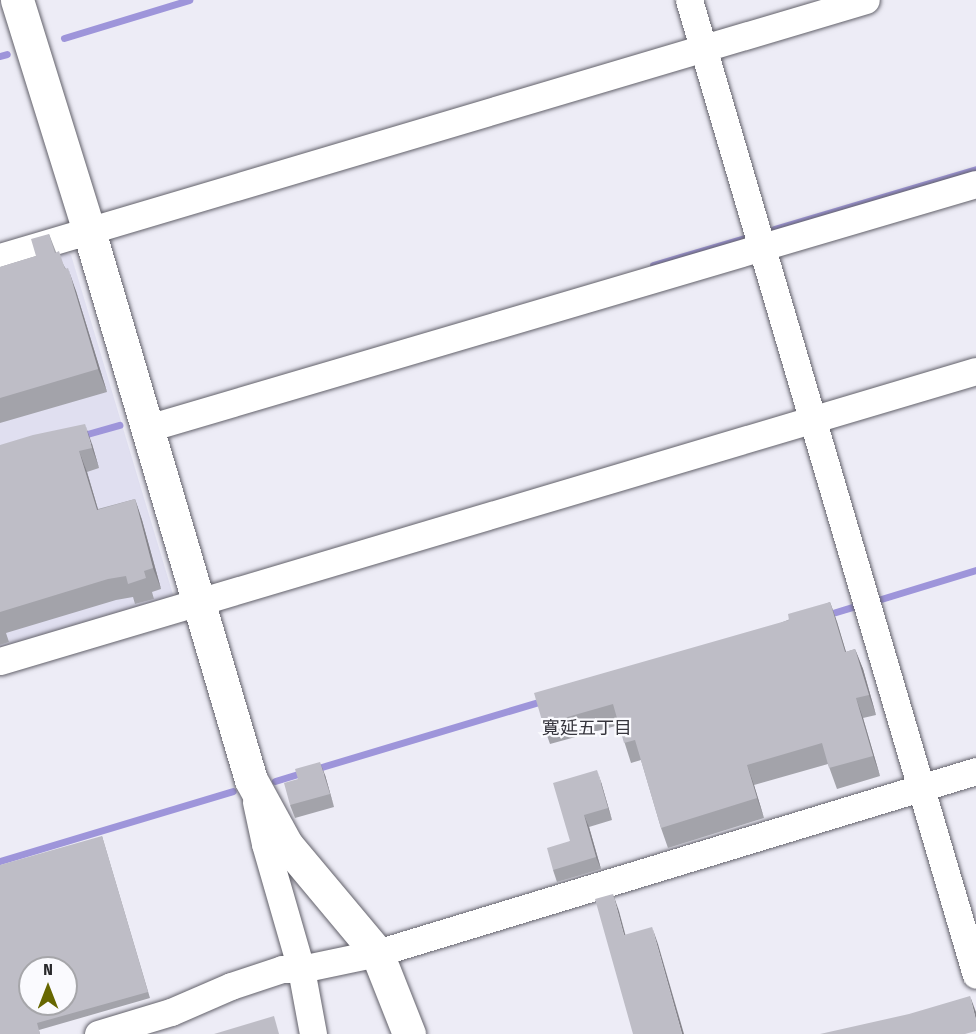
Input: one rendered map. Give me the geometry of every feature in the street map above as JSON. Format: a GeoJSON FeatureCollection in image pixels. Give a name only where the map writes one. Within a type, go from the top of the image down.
{"type":"FeatureCollection","features":[{"type":"Feature","properties":{"kind":"street"},"geometry":{"type":"LineString","coordinates":[[17,0],[89,231],[251,780],[265,844],[302,969],[313,1034]]}},
{"type":"Feature","properties":{"kind":"street"},"geometry":{"type":"LineString","coordinates":[[689,0],[976,975]]}},
{"type":"Feature","properties":{"kind":"street"},"geometry":{"type":"LineString","coordinates":[[0,258],[866,0]]}},
{"type":"Feature","properties":{"kind":"street"},"geometry":{"type":"LineString","coordinates":[[148,428],[976,184]]}},
{"type":"Feature","properties":{"kind":"street"},"geometry":{"type":"LineString","coordinates":[[0,661],[976,370]]}},
{"type":"Feature","properties":{"kind":"street"},"geometry":{"type":"LineString","coordinates":[[98,1034],[171,1012],[231,986],[282,969],[302,969],[376,952],[976,771]]}},
{"type":"Feature","properties":{"kind":"street"},"geometry":{"type":"LineString","coordinates":[[251,780],[286,844],[376,952],[409,1034]]}},
{"type":"Feature","properties":{"kind":"shaded area"},"geometry":{"type":"Polygon","coordinates":[[[61,251],[71,255],[174,598],[0,650],[0,269],[61,251]]]}},
{"type":"Feature","properties":{"kind":"building"},"geometry":{"type":"Polygon","coordinates":[[[49,234],[55,253],[59,251],[65,269],[68,268],[98,369],[0,398],[0,267],[36,256],[31,239],[49,234]]]}},
{"type":"Feature","properties":{"kind":"building"},"geometry":{"type":"Polygon","coordinates":[[[85,424],[92,448],[79,451],[97,510],[135,499],[153,568],[144,571],[146,578],[128,584],[126,576],[108,579],[0,612],[0,445],[85,424]]]}},
{"type":"Feature","properties":{"kind":"building"},"geometry":{"type":"Polygon","coordinates":[[[830,602],[845,652],[855,649],[869,695],[856,698],[873,756],[829,768],[822,743],[747,765],[757,798],[661,828],[635,740],[624,743],[613,704],[543,724],[534,693],[789,620],[788,614],[830,602]]]}},
{"type":"Feature","properties":{"kind":"building"},"geometry":{"type":"Polygon","coordinates":[[[320,762],[330,794],[290,805],[284,783],[298,779],[295,769],[320,762]]]}},
{"type":"Feature","properties":{"kind":"building"},"geometry":{"type":"Polygon","coordinates":[[[597,770],[608,808],[584,815],[596,857],[553,870],[547,848],[570,841],[553,783],[597,770]]]}},
{"type":"Feature","properties":{"kind":"building"},"geometry":{"type":"Polygon","coordinates":[[[102,836],[148,992],[78,1012],[78,956],[18,956],[18,1016],[62,1016],[37,1023],[40,1034],[0,1034],[0,865],[102,836]]]}},
{"type":"Feature","properties":{"kind":"building"},"geometry":{"type":"Polygon","coordinates":[[[613,894],[624,935],[652,927],[682,1034],[633,1034],[595,899],[613,894]]]}},
{"type":"Feature","properties":{"kind":"building"},"geometry":{"type":"Polygon","coordinates":[[[970,996],[976,1020],[976,1031],[965,1034],[820,1034],[909,1014],[970,996]]]}},
{"type":"Feature","properties":{"kind":"building"},"geometry":{"type":"Polygon","coordinates":[[[274,1016],[279,1034],[214,1034],[274,1016]]]}},
{"type":"Feature","properties":{"kind":"waterway"},"geometry":{"type":"LineString","coordinates":[[64,38],[189,0]]}},
{"type":"Feature","properties":{"kind":"waterway"},"geometry":{"type":"LineString","coordinates":[[0,56],[7,54]]}},
{"type":"Feature","properties":{"kind":"waterway"},"geometry":{"type":"LineString","coordinates":[[774,229],[976,169]]}},
{"type":"Feature","properties":{"kind":"waterway"},"geometry":{"type":"LineString","coordinates":[[653,265],[748,237]]}},
{"type":"Feature","properties":{"kind":"waterway"},"geometry":{"type":"LineString","coordinates":[[80,436],[119,425]]}},
{"type":"Feature","properties":{"kind":"waterway"},"geometry":{"type":"LineString","coordinates":[[881,599],[976,570]]}},
{"type":"Feature","properties":{"kind":"waterway"},"geometry":{"type":"LineString","coordinates":[[826,615],[853,607]]}},
{"type":"Feature","properties":{"kind":"waterway"},"geometry":{"type":"LineString","coordinates":[[315,769],[545,700]]}},
{"type":"Feature","properties":{"kind":"waterway"},"geometry":{"type":"LineString","coordinates":[[275,781],[304,772]]}},
{"type":"Feature","properties":{"kind":"waterway"},"geometry":{"type":"LineString","coordinates":[[0,861],[233,791]]}},
{"type":"Feature","properties":{"kind":"district","name":"寛延五丁目"},"geometry":{"type":"Point","coordinates":[587,728]}}]}
